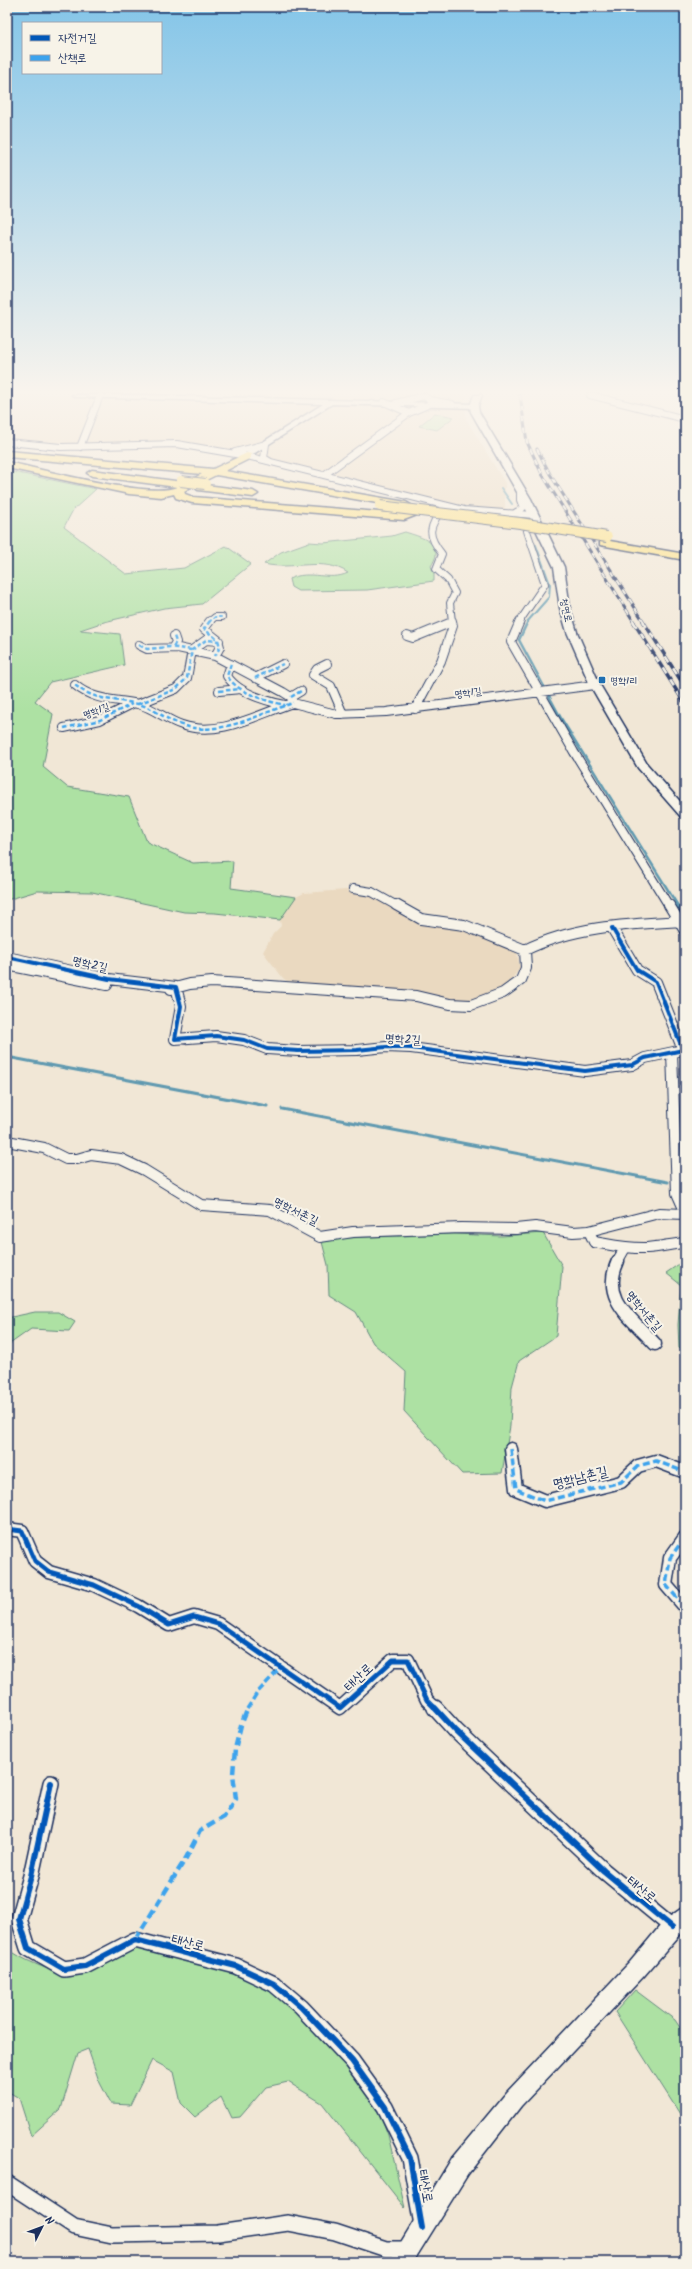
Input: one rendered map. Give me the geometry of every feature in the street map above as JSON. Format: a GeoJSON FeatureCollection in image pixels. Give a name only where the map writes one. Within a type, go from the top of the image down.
{"type":"FeatureCollection","features":[{"type":"Feature","properties":{"kind":"highway"},"geometry":{"type":"LineString","coordinates":[[213,501],[425,511],[685,553]]}},
{"type":"Feature","properties":{"kind":"highway"},"geometry":{"type":"LineString","coordinates":[[326,501],[381,508]]}},
{"type":"Feature","properties":{"kind":"highway"},"geometry":{"type":"LineString","coordinates":[[349,501],[412,515],[527,532],[606,540],[685,558]]}},
{"type":"Feature","properties":{"kind":"main road","name":"청연로"},"geometry":{"type":"LineString","coordinates":[[526,501],[559,567],[572,632],[596,685],[642,766],[685,814]]}},
{"type":"Feature","properties":{"kind":"street"},"geometry":{"type":"LineString","coordinates":[[428,501],[488,513],[534,515]]}},
{"type":"Feature","properties":{"kind":"street"},"geometry":{"type":"LineString","coordinates":[[513,514],[523,508],[520,501]]}},
{"type":"Feature","properties":{"kind":"street"},"geometry":{"type":"LineString","coordinates":[[415,709],[441,661],[452,622],[450,603],[454,593],[448,580],[436,569],[442,554],[432,538],[431,529],[434,520],[444,505]]}},
{"type":"Feature","properties":{"kind":"street"},"geometry":{"type":"LineString","coordinates":[[527,532],[545,584],[541,592],[513,630],[511,642],[541,691],[574,752],[682,921],[685,931]]}},
{"type":"Feature","properties":{"kind":"street"},"geometry":{"type":"LineString","coordinates":[[215,656],[220,649],[219,642],[213,634],[204,629],[207,623],[215,617],[222,617]]}},
{"type":"Feature","properties":{"kind":"street"},"geometry":{"type":"LineString","coordinates":[[407,636],[413,638],[452,622]]}},
{"type":"Feature","properties":{"kind":"street"},"geometry":{"type":"LineString","coordinates":[[173,647],[176,642],[174,636]]}},
{"type":"Feature","properties":{"kind":"street"},"geometry":{"type":"LineString","coordinates":[[192,650],[206,640],[219,642]]}},
{"type":"Feature","properties":{"kind":"street","name":"명학1길"},"geometry":{"type":"LineString","coordinates":[[139,645],[152,650],[173,647],[215,656],[312,710],[343,714],[415,709],[541,691],[596,685]]}},
{"type":"Feature","properties":{"kind":"street","name":"명학1길"},"geometry":{"type":"LineString","coordinates":[[64,728],[80,727],[93,721],[112,716],[135,704],[176,689],[187,678],[192,650]]}},
{"type":"Feature","properties":{"kind":"street"},"geometry":{"type":"LineString","coordinates":[[231,664],[226,673],[227,678],[241,689],[285,705]]}},
{"type":"Feature","properties":{"kind":"street"},"geometry":{"type":"LineString","coordinates":[[255,678],[283,664]]}},
{"type":"Feature","properties":{"kind":"street"},"geometry":{"type":"LineString","coordinates":[[327,664],[317,669],[313,675],[329,682],[335,688],[337,699],[343,714]]}},
{"type":"Feature","properties":{"kind":"street","name":"명학1길"},"geometry":{"type":"LineString","coordinates":[[75,685],[80,690],[96,697],[135,704],[187,727],[223,729],[285,705],[301,691]]}},
{"type":"Feature","properties":{"kind":"street"},"geometry":{"type":"LineString","coordinates":[[219,691],[241,689]]}},
{"type":"Feature","properties":{"kind":"street"},"geometry":{"type":"LineString","coordinates":[[353,889],[372,892],[421,919],[464,925],[482,931],[525,950],[538,942],[552,938],[644,923],[682,921]]}},
{"type":"Feature","properties":{"kind":"street"},"geometry":{"type":"LineString","coordinates":[[612,928],[637,970],[656,982],[683,1050],[672,1053],[677,1192],[685,1213]]}},
{"type":"Feature","properties":{"kind":"street","name":"명학2길"},"geometry":{"type":"LineString","coordinates":[[7,965],[125,987],[152,990],[205,983],[238,984],[416,996],[440,1003],[472,1005],[506,992],[520,983],[525,975],[529,963],[525,950]]}},
{"type":"Feature","properties":{"kind":"street","name":"명학2길"},"geometry":{"type":"LineString","coordinates":[[7,957],[109,979],[176,987]]}},
{"type":"Feature","properties":{"kind":"street","name":"명학2길"},"geometry":{"type":"LineString","coordinates":[[176,987],[180,997],[180,1012],[175,1039],[216,1036],[244,1040],[267,1049],[357,1050],[386,1047],[411,1048],[585,1071],[632,1065],[645,1058],[672,1053]]}},
{"type":"Feature","properties":{"kind":"street","name":"명학서촌길"},"geometry":{"type":"LineString","coordinates":[[7,1141],[44,1148],[66,1159],[77,1159],[91,1155],[121,1159],[144,1170],[201,1205],[270,1210],[320,1237],[353,1232],[461,1228],[495,1230],[535,1227],[573,1232],[589,1231],[659,1213],[685,1213]]}},
{"type":"Feature","properties":{"kind":"street"},"geometry":{"type":"LineString","coordinates":[[589,1231],[594,1242],[624,1248],[649,1248],[665,1244],[685,1243]]}},
{"type":"Feature","properties":{"kind":"street","name":"명학서촌길"},"geometry":{"type":"LineString","coordinates":[[624,1248],[616,1262],[612,1280],[613,1294],[655,1344]]}},
{"type":"Feature","properties":{"kind":"street","name":"명학남촌길"},"geometry":{"type":"LineString","coordinates":[[511,1449],[516,1489],[545,1501],[621,1482],[638,1466],[656,1461],[685,1472]]}},
{"type":"Feature","properties":{"kind":"street","name":"태산로"},"geometry":{"type":"LineString","coordinates":[[7,1529],[22,1531],[35,1561],[49,1572],[94,1585],[138,1606],[169,1625],[194,1617],[218,1624],[340,1708],[393,1660],[408,1660],[427,1700],[456,1731],[604,1871],[647,1908],[678,1921],[637,1969],[514,2099],[460,2166],[404,2256],[335,2232],[288,2223],[218,2233],[112,2235],[74,2227],[41,2208],[7,2183]]}},
{"type":"Feature","properties":{"kind":"street"},"geometry":{"type":"LineString","coordinates":[[685,1537],[670,1558],[666,1585],[685,1607]]}},
{"type":"Feature","properties":{"kind":"street","name":"태산로"},"geometry":{"type":"LineString","coordinates":[[51,1783],[31,1876],[19,1919],[28,1948],[64,1969],[85,1966],[135,1940],[236,1966],[274,1984],[301,2007],[352,2062],[385,2107],[410,2158],[422,2228]]}},
{"type":"Feature","properties":{"kind":"shaded area"},"geometry":{"type":"Polygon","coordinates":[[[443,501],[505,501],[505,510],[468,507],[443,501]]]}},
{"type":"Feature","properties":{"kind":"shaded area"},"geometry":{"type":"Polygon","coordinates":[[[346,890],[368,893],[402,915],[419,923],[460,928],[500,943],[517,953],[520,968],[507,985],[476,1002],[293,986],[283,978],[263,952],[273,934],[281,926],[280,920],[296,897],[304,893],[346,890]]]}},
{"type":"Feature","properties":{"kind":"green space"},"geometry":{"type":"Polygon","coordinates":[[[8,501],[83,501],[73,510],[64,527],[126,574],[184,568],[226,546],[251,564],[202,604],[164,608],[104,622],[80,630],[120,634],[124,665],[50,682],[35,701],[53,714],[43,767],[67,787],[129,797],[147,842],[193,863],[233,861],[231,888],[296,897],[280,920],[215,913],[184,912],[92,892],[37,891],[7,900],[8,501]]]}},
{"type":"Feature","properties":{"kind":"green space"},"geometry":{"type":"Polygon","coordinates":[[[405,532],[424,539],[433,545],[436,554],[431,566],[434,574],[434,581],[367,590],[298,591],[291,587],[289,579],[304,575],[334,576],[348,573],[329,565],[274,566],[264,564],[281,552],[309,542],[323,543],[392,536],[405,532]]]}},
{"type":"Feature","properties":{"kind":"green space"},"geometry":{"type":"Polygon","coordinates":[[[543,1233],[562,1266],[556,1336],[519,1361],[512,1387],[510,1426],[502,1473],[462,1474],[404,1411],[406,1372],[373,1343],[356,1312],[329,1295],[328,1265],[322,1242],[344,1238],[454,1234],[502,1236],[543,1233]]]}},
{"type":"Feature","properties":{"kind":"green space"},"geometry":{"type":"Polygon","coordinates":[[[685,1260],[685,1354],[679,1348],[678,1325],[681,1285],[666,1273],[685,1260]]]}},
{"type":"Feature","properties":{"kind":"green space"},"geometry":{"type":"Polygon","coordinates":[[[35,1312],[58,1312],[75,1322],[69,1331],[31,1329],[7,1346],[7,1318],[35,1312]]]}},
{"type":"Feature","properties":{"kind":"green space"},"geometry":{"type":"Polygon","coordinates":[[[138,1947],[226,1970],[265,1987],[296,2011],[344,2061],[379,2111],[388,2135],[405,2208],[322,2103],[288,2082],[266,2087],[240,2117],[231,2118],[221,2097],[195,2117],[181,2103],[174,2072],[152,2060],[130,2105],[111,2104],[99,2081],[88,2049],[78,2053],[61,2109],[31,2136],[19,2098],[7,2091],[7,1948],[13,1953],[27,1960],[64,1976],[138,1947]]]}},
{"type":"Feature","properties":{"kind":"green space"},"geometry":{"type":"Polygon","coordinates":[[[635,1990],[675,2020],[685,2035],[685,2122],[615,2012],[635,1990]]]}},
{"type":"Feature","properties":{"kind":"waterway"},"geometry":{"type":"LineString","coordinates":[[527,622],[549,597],[550,584],[536,545]]}},
{"type":"Feature","properties":{"kind":"waterway"},"geometry":{"type":"LineString","coordinates":[[528,621],[519,640],[562,720],[678,906]]}},
{"type":"Feature","properties":{"kind":"waterway"},"geometry":{"type":"LineString","coordinates":[[677,905],[685,918]]}},
{"type":"Feature","properties":{"kind":"waterway"},"geometry":{"type":"LineString","coordinates":[[7,1057],[267,1106]]}},
{"type":"Feature","properties":{"kind":"waterway"},"geometry":{"type":"LineString","coordinates":[[282,1109],[668,1182]]}},
{"type":"Feature","properties":{"kind":"railway"},"geometry":{"type":"LineString","coordinates":[[559,501],[634,622]]}},
{"type":"Feature","properties":{"kind":"railway"},"geometry":{"type":"LineString","coordinates":[[567,501],[644,622]]}},
{"type":"Feature","properties":{"kind":"railway"},"geometry":{"type":"LineString","coordinates":[[633,621],[685,704]]}},
{"type":"Feature","properties":{"kind":"railway"},"geometry":{"type":"LineString","coordinates":[[643,621],[685,687]]}},
{"type":"Feature","properties":{"kind":"marked path"},"geometry":{"type":"LineString","coordinates":[[215,656],[220,647],[220,643],[216,637],[204,629],[207,623],[215,617],[222,617]]}},
{"type":"Feature","properties":{"kind":"marked path"},"geometry":{"type":"LineString","coordinates":[[173,647],[176,642],[174,636]]}},
{"type":"Feature","properties":{"kind":"marked path"},"geometry":{"type":"LineString","coordinates":[[138,704],[176,689],[187,678],[192,650],[206,640],[219,641]]}},
{"type":"Feature","properties":{"kind":"marked path"},"geometry":{"type":"LineString","coordinates":[[139,645],[147,649],[170,647],[192,650]]}},
{"type":"Feature","properties":{"kind":"marked path"},"geometry":{"type":"LineString","coordinates":[[231,664],[227,672],[227,676],[230,681],[244,690],[262,698],[285,705]]}},
{"type":"Feature","properties":{"kind":"marked path"},"geometry":{"type":"LineString","coordinates":[[255,678],[283,664]]}},
{"type":"Feature","properties":{"kind":"marked path"},"geometry":{"type":"LineString","coordinates":[[75,685],[89,695],[113,701],[138,704],[181,725],[202,729],[229,726],[293,703]]}},
{"type":"Feature","properties":{"kind":"marked path"},"geometry":{"type":"LineString","coordinates":[[219,691],[241,689]]}},
{"type":"Feature","properties":{"kind":"marked path"},"geometry":{"type":"LineString","coordinates":[[291,697],[301,691]]}},
{"type":"Feature","properties":{"kind":"marked path"},"geometry":{"type":"LineString","coordinates":[[64,728],[82,726],[100,720],[117,713],[132,704]]}},
{"type":"Feature","properties":{"kind":"marked path"},"geometry":{"type":"LineString","coordinates":[[511,1449],[516,1489],[545,1501],[621,1482],[638,1466],[656,1461],[685,1472]]}},
{"type":"Feature","properties":{"kind":"marked path"},"geometry":{"type":"LineString","coordinates":[[685,1537],[670,1558],[666,1585],[685,1607]]}},
{"type":"Feature","properties":{"kind":"marked path"},"geometry":{"type":"LineString","coordinates":[[135,1940],[186,1858],[200,1831],[224,1817],[236,1799],[233,1774],[235,1749],[237,1737],[245,1713],[261,1689],[281,1667]]}},
{"type":"Feature","properties":{"kind":"cycle path"},"geometry":{"type":"LineString","coordinates":[[7,957],[109,979],[176,987],[181,999],[181,1013],[175,1039],[216,1036],[244,1040],[267,1049],[298,1051],[357,1050],[386,1047],[411,1048],[585,1071],[632,1065],[645,1058],[683,1050],[656,982],[637,970],[612,928]]}},
{"type":"Feature","properties":{"kind":"cycle path"},"geometry":{"type":"LineString","coordinates":[[7,1529],[22,1531],[35,1561],[49,1572],[94,1585],[138,1606],[169,1625],[194,1617],[218,1624],[340,1708],[393,1660],[408,1660],[427,1700],[456,1731],[604,1871],[672,1927]]}},
{"type":"Feature","properties":{"kind":"cycle path"},"geometry":{"type":"LineString","coordinates":[[51,1783],[31,1876],[19,1919],[28,1948],[64,1969],[85,1966],[135,1940],[236,1966],[274,1984],[301,2007],[352,2061],[385,2107],[410,2158],[422,2228]]}},
{"type":"Feature","properties":{"kind":"place","name":"명학1리"},"geometry":{"type":"Point","coordinates":[602,680]}}]}
